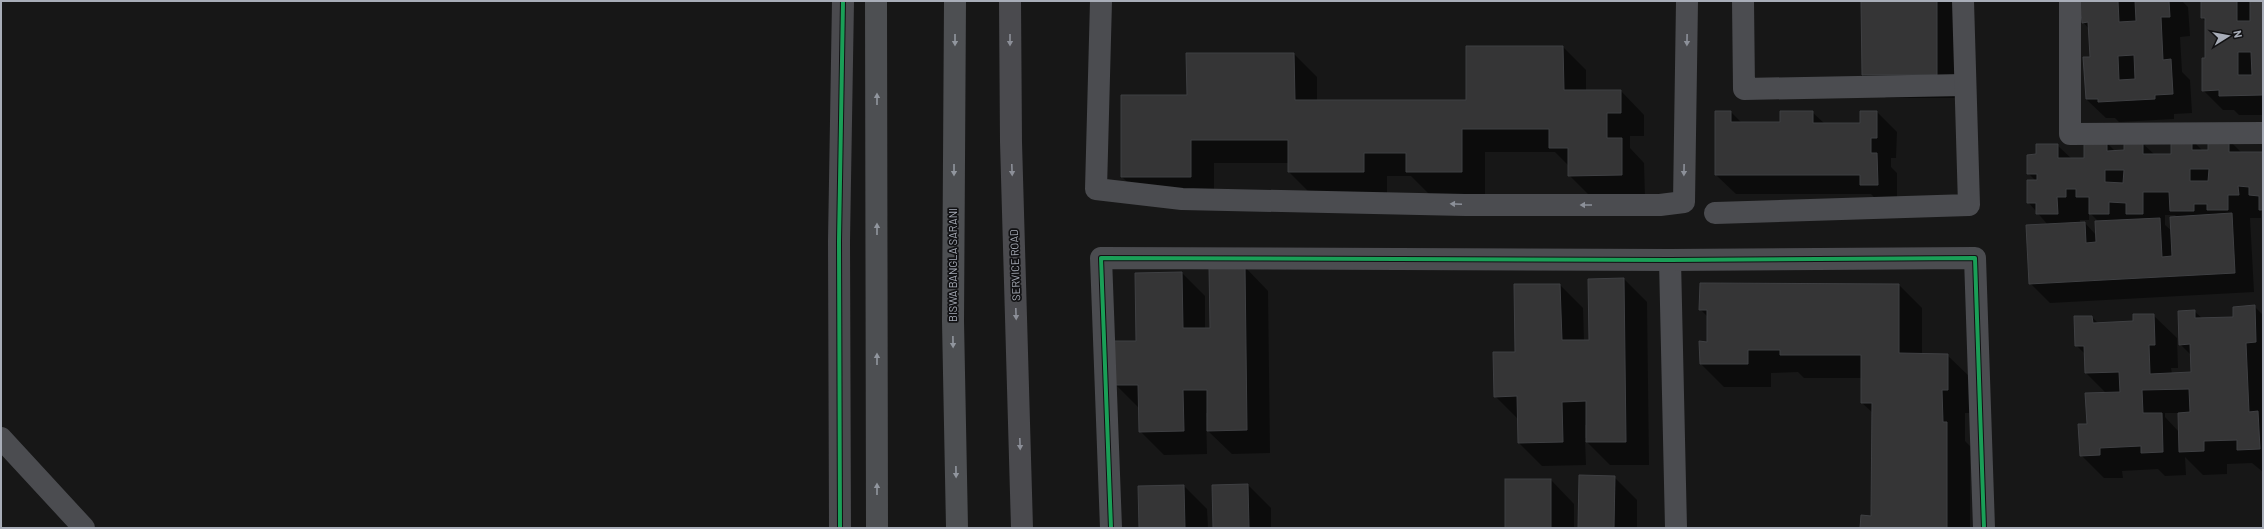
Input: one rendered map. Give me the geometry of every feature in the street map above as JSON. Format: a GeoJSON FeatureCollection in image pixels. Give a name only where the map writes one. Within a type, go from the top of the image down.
{"type":"FeatureCollection","features":[{"type":"Feature","properties":{"kind":"main road"},"geometry":{"type":"LineString","coordinates":[[876,1],[877,528]]}},
{"type":"Feature","properties":{"kind":"main road","name":"BISWA BANGLA SARANI"},"geometry":{"type":"LineString","coordinates":[[955,1],[953,321],[957,528]]}},
{"type":"Feature","properties":{"kind":"street"},"geometry":{"type":"LineString","coordinates":[[840,528],[839,241],[843,1]]}},
{"type":"Feature","properties":{"kind":"street","name":"SERVICE ROAD"},"geometry":{"type":"LineString","coordinates":[[1010,1],[1011,142],[1022,528]]}},
{"type":"Feature","properties":{"kind":"street"},"geometry":{"type":"LineString","coordinates":[[1102,1],[1096,189],[1182,199],[1465,205],[1642,205],[1684,202],[1687,1]]}},
{"type":"Feature","properties":{"kind":"street"},"geometry":{"type":"LineString","coordinates":[[1742,1],[1744,89],[1964,85]]}},
{"type":"Feature","properties":{"kind":"street"},"geometry":{"type":"LineString","coordinates":[[1715,213],[1969,205],[1964,85],[1963,1]]}},
{"type":"Feature","properties":{"kind":"street"},"geometry":{"type":"LineString","coordinates":[[2070,1],[2070,134],[2263,133]]}},
{"type":"Feature","properties":{"kind":"street"},"geometry":{"type":"LineString","coordinates":[[1111,528],[1101,258],[1670,260],[1974,258],[1984,528]]}},
{"type":"Feature","properties":{"kind":"street"},"geometry":{"type":"LineString","coordinates":[[1670,260],[1676,528]]}},
{"type":"Feature","properties":{"kind":"street"},"geometry":{"type":"LineString","coordinates":[[1,438],[84,528]]}},
{"type":"Feature","properties":{"kind":"building"},"geometry":{"type":"Polygon","coordinates":[[[1861,1],[1937,1],[1937,75],[1862,75],[1861,1]]]}},
{"type":"Feature","properties":{"kind":"building"},"geometry":{"type":"Polygon","coordinates":[[[2080,1],[2118,1],[2119,22],[2136,21],[2135,1],[2169,1],[2170,17],[2161,17],[2163,60],[2171,59],[2173,94],[2155,95],[2155,99],[2098,102],[2098,99],[2086,99],[2083,57],[2090,57],[2088,22],[2082,23],[2080,1]],[[2134,55],[2118,56],[2119,80],[2135,79],[2134,55]]]}},
{"type":"Feature","properties":{"kind":"building"},"geometry":{"type":"Polygon","coordinates":[[[2201,1],[2237,1],[2237,21],[2250,21],[2250,1],[2263,1],[2263,95],[2219,96],[2219,90],[2202,91],[2202,58],[2205,58],[2205,18],[2201,18],[2201,1]],[[2238,52],[2238,75],[2252,75],[2251,52],[2238,52]]]}},
{"type":"Feature","properties":{"kind":"building"},"geometry":{"type":"Polygon","coordinates":[[[1466,46],[1563,46],[1564,90],[1621,90],[1621,113],[1607,113],[1607,138],[1622,138],[1622,175],[1568,176],[1568,148],[1549,148],[1549,129],[1462,129],[1462,172],[1406,172],[1406,153],[1364,153],[1364,172],[1288,172],[1288,140],[1191,140],[1191,177],[1121,177],[1121,95],[1187,95],[1186,53],[1294,53],[1295,100],[1466,100],[1466,46]]]}},
{"type":"Feature","properties":{"kind":"building"},"geometry":{"type":"Polygon","coordinates":[[[1715,111],[1731,111],[1731,122],[1780,122],[1780,111],[1813,111],[1813,123],[1860,123],[1860,111],[1877,111],[1877,138],[1871,138],[1871,153],[1877,153],[1878,185],[1860,185],[1860,175],[1715,175],[1715,111]]]}},
{"type":"Feature","properties":{"kind":"building"},"geometry":{"type":"Polygon","coordinates":[[[2171,139],[2192,139],[2192,150],[2208,150],[2208,139],[2229,139],[2229,152],[2263,152],[2263,210],[2259,210],[2259,196],[2249,195],[2249,187],[2238,186],[2239,195],[2228,195],[2228,210],[2207,210],[2207,204],[2194,204],[2194,211],[2170,211],[2169,192],[2143,192],[2143,214],[2126,214],[2126,203],[2109,202],[2109,214],[2089,214],[2089,197],[2076,197],[2076,189],[2066,189],[2066,197],[2057,197],[2058,214],[2036,214],[2036,203],[2027,203],[2027,180],[2037,180],[2037,174],[2027,174],[2027,155],[2036,154],[2036,144],[2058,144],[2058,158],[2084,158],[2084,141],[2107,142],[2107,151],[2124,150],[2124,141],[2143,142],[2143,154],[2171,154],[2171,139]],[[2190,169],[2190,181],[2208,181],[2209,169],[2190,169]],[[2105,170],[2105,182],[2123,183],[2124,170],[2105,170]]]}},
{"type":"Feature","properties":{"kind":"building"},"geometry":{"type":"Polygon","coordinates":[[[2232,213],[2235,273],[2029,284],[2026,225],[2085,222],[2086,243],[2096,242],[2095,221],[2160,218],[2162,257],[2172,256],[2170,217],[2232,213]]]}},
{"type":"Feature","properties":{"kind":"building"},"geometry":{"type":"Polygon","coordinates":[[[1245,266],[1247,430],[1207,431],[1207,390],[1183,390],[1184,431],[1139,432],[1138,385],[1115,385],[1114,341],[1136,341],[1135,273],[1182,272],[1183,328],[1210,328],[1209,267],[1245,266]]]}},
{"type":"Feature","properties":{"kind":"building"},"geometry":{"type":"Polygon","coordinates":[[[1624,278],[1626,442],[1586,442],[1586,401],[1562,402],[1563,442],[1518,443],[1517,396],[1494,397],[1493,352],[1515,352],[1514,284],[1560,284],[1562,340],[1589,340],[1588,279],[1624,278]]]}},
{"type":"Feature","properties":{"kind":"building"},"geometry":{"type":"Polygon","coordinates":[[[1700,283],[1899,284],[1899,353],[1948,354],[1948,390],[1942,390],[1943,422],[1947,422],[1947,528],[1860,528],[1861,515],[1871,516],[1872,403],[1861,403],[1861,355],[1780,355],[1780,350],[1748,350],[1748,364],[1700,364],[1699,341],[1707,342],[1707,310],[1699,310],[1700,283]]]}},
{"type":"Feature","properties":{"kind":"building"},"geometry":{"type":"Polygon","coordinates":[[[2255,305],[2256,342],[2246,343],[2249,412],[2258,411],[2260,449],[2237,450],[2237,440],[2204,441],[2204,451],[2179,452],[2178,413],[2190,412],[2189,389],[2142,390],[2143,413],[2162,413],[2163,452],[2141,453],[2141,446],[2100,448],[2100,455],[2080,456],[2078,424],[2087,424],[2085,393],[2120,392],[2119,372],[2085,373],[2084,346],[2075,346],[2074,316],[2092,316],[2093,323],[2133,321],[2133,314],[2154,314],[2155,345],[2149,345],[2150,374],[2191,372],[2190,344],[2179,345],[2178,311],[2195,310],[2195,318],[2233,317],[2233,307],[2255,305]]]}},
{"type":"Feature","properties":{"kind":"building"},"geometry":{"type":"Polygon","coordinates":[[[1579,475],[1615,476],[1614,528],[1578,528],[1579,475]]]}},
{"type":"Feature","properties":{"kind":"building"},"geometry":{"type":"Polygon","coordinates":[[[1505,479],[1551,479],[1551,528],[1505,528],[1505,479]]]}},
{"type":"Feature","properties":{"kind":"building"},"geometry":{"type":"Polygon","coordinates":[[[1248,484],[1249,528],[1213,528],[1212,485],[1248,484]]]}},
{"type":"Feature","properties":{"kind":"building"},"geometry":{"type":"Polygon","coordinates":[[[1184,485],[1185,528],[1139,528],[1138,486],[1184,485]]]}},
{"type":"Feature","properties":{"kind":"cycle path"},"geometry":{"type":"LineString","coordinates":[[840,528],[839,241],[843,1]]}},
{"type":"Feature","properties":{"kind":"cycle path"},"geometry":{"type":"LineString","coordinates":[[1111,528],[1101,258],[1670,260],[1975,258],[1984,528]]}}]}
